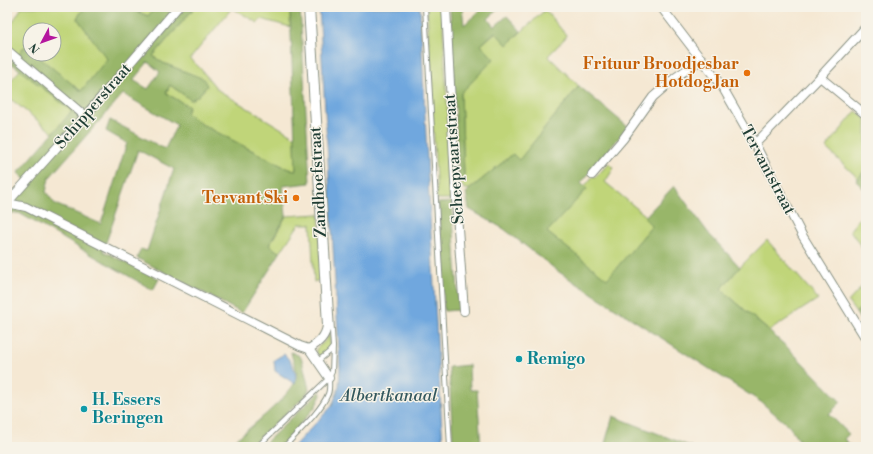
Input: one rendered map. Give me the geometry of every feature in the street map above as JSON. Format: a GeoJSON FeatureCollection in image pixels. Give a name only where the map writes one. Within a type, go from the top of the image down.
{"type":"FeatureCollection","features":[{"type":"Feature","properties":{"kind":"street","name":"Schipperstraat"},"geometry":{"type":"LineString","coordinates":[[7,203],[85,116],[178,7]]}},
{"type":"Feature","properties":{"kind":"street","name":"Zandhoefstraat"},"geometry":{"type":"LineString","coordinates":[[308,7],[327,325],[322,340],[309,349]]}},
{"type":"Feature","properties":{"kind":"street","name":"Scheepvaartstraat"},"geometry":{"type":"LineString","coordinates":[[446,7],[456,200],[464,311]]}},
{"type":"Feature","properties":{"kind":"street","name":"Tervantstraat"},"geometry":{"type":"LineString","coordinates":[[661,7],[723,88],[755,144],[802,235],[866,339]]}},
{"type":"Feature","properties":{"kind":"street"},"geometry":{"type":"LineString","coordinates":[[755,144],[820,77],[866,26]]}},
{"type":"Feature","properties":{"kind":"street"},"geometry":{"type":"LineString","coordinates":[[7,50],[85,116]]}},
{"type":"Feature","properties":{"kind":"street"},"geometry":{"type":"LineString","coordinates":[[592,174],[623,140],[653,97],[676,77],[702,59]]}},
{"type":"Feature","properties":{"kind":"street"},"geometry":{"type":"LineString","coordinates":[[820,77],[866,115]]}},
{"type":"Feature","properties":{"kind":"street"},"geometry":{"type":"LineString","coordinates":[[7,203],[26,206],[300,346],[309,349],[329,378]]}},
{"type":"Feature","properties":{"kind":"lane"},"geometry":{"type":"LineString","coordinates":[[257,447],[329,378],[332,372],[333,347],[312,7]]}},
{"type":"Feature","properties":{"kind":"lane"},"geometry":{"type":"LineString","coordinates":[[425,7],[450,447]]}},
{"type":"Feature","properties":{"kind":"lane"},"geometry":{"type":"LineString","coordinates":[[318,361],[333,347]]}},
{"type":"Feature","properties":{"kind":"lane"},"geometry":{"type":"LineString","coordinates":[[284,447],[319,408],[328,394],[330,386],[329,378]]}},
{"type":"Feature","properties":{"kind":"green space"},"geometry":{"type":"Polygon","coordinates":[[[22,7],[85,7],[77,18],[108,59],[81,92],[45,62],[62,62],[62,22],[22,22],[22,50],[18,55],[7,46],[7,31],[22,7]]]}},
{"type":"Feature","properties":{"kind":"green space"},"geometry":{"type":"Polygon","coordinates":[[[85,7],[126,7],[148,16],[156,7],[195,7],[153,56],[163,63],[204,79],[207,86],[198,96],[191,100],[170,85],[166,93],[189,107],[186,113],[203,125],[288,169],[296,170],[290,7],[300,7],[310,183],[283,186],[286,216],[269,245],[280,253],[242,313],[137,258],[141,249],[147,251],[174,169],[138,150],[103,251],[159,279],[153,290],[19,213],[7,213],[7,206],[28,182],[18,173],[72,111],[11,63],[22,50],[22,62],[45,62],[81,91],[107,59],[77,18],[85,7]],[[148,62],[133,80],[148,89],[160,72],[148,62]],[[123,94],[49,178],[46,192],[55,204],[101,224],[127,143],[106,131],[110,120],[165,149],[177,125],[123,94]]]}},
{"type":"Feature","properties":{"kind":"green space"},"geometry":{"type":"Polygon","coordinates":[[[126,7],[156,7],[148,16],[126,7]]]}},
{"type":"Feature","properties":{"kind":"green space"},"geometry":{"type":"Polygon","coordinates":[[[195,7],[290,7],[290,27],[261,19],[258,23],[232,8],[190,59],[199,67],[218,90],[295,137],[296,170],[288,169],[203,125],[185,113],[189,107],[166,93],[170,85],[191,100],[198,96],[207,86],[191,74],[163,63],[153,56],[195,7]]]}},
{"type":"Feature","properties":{"kind":"green space"},"geometry":{"type":"Polygon","coordinates":[[[427,7],[442,7],[452,199],[437,199],[427,7]]]}},
{"type":"Feature","properties":{"kind":"green space"},"geometry":{"type":"Polygon","coordinates":[[[450,7],[462,7],[464,25],[484,7],[500,7],[488,19],[494,27],[507,16],[521,31],[507,45],[495,32],[481,45],[494,59],[461,93],[464,175],[461,180],[459,179],[450,7]]]}},
{"type":"Feature","properties":{"kind":"green space"},"geometry":{"type":"Polygon","coordinates":[[[545,10],[567,36],[548,56],[579,86],[519,161],[513,154],[470,189],[464,189],[459,179],[464,175],[461,93],[493,59],[481,45],[496,32],[507,45],[545,10]]]}},
{"type":"Feature","properties":{"kind":"green space"},"geometry":{"type":"Polygon","coordinates":[[[20,70],[72,111],[53,133],[7,96],[7,85],[20,70]]]}},
{"type":"Feature","properties":{"kind":"green space"},"geometry":{"type":"Polygon","coordinates":[[[579,86],[628,127],[581,183],[587,189],[547,232],[607,279],[652,226],[644,218],[674,186],[709,234],[740,267],[721,289],[787,347],[841,402],[829,414],[849,434],[844,439],[852,447],[804,447],[789,426],[761,402],[559,272],[504,229],[469,209],[466,193],[513,154],[519,160],[579,86]]]}},
{"type":"Feature","properties":{"kind":"green space"},"geometry":{"type":"Polygon","coordinates":[[[856,111],[866,119],[866,175],[863,173],[858,178],[826,148],[856,111]]]}},
{"type":"Feature","properties":{"kind":"green space"},"geometry":{"type":"Polygon","coordinates":[[[609,163],[614,168],[605,182],[646,216],[645,218],[652,226],[607,280],[546,232],[587,189],[584,187],[593,176],[596,177],[609,163]]]}},
{"type":"Feature","properties":{"kind":"green space"},"geometry":{"type":"Polygon","coordinates":[[[863,172],[866,175],[866,191],[856,181],[863,172]]]}},
{"type":"Feature","properties":{"kind":"green space"},"geometry":{"type":"Polygon","coordinates":[[[452,202],[459,310],[444,311],[438,203],[452,202]]]}},
{"type":"Feature","properties":{"kind":"green space"},"geometry":{"type":"Polygon","coordinates":[[[866,210],[866,254],[850,230],[866,210]]]}},
{"type":"Feature","properties":{"kind":"green space"},"geometry":{"type":"Polygon","coordinates":[[[319,214],[322,279],[314,282],[311,224],[299,224],[280,253],[269,246],[286,216],[319,214]]]}},
{"type":"Feature","properties":{"kind":"green space"},"geometry":{"type":"Polygon","coordinates":[[[767,240],[818,299],[769,331],[721,289],[740,267],[767,240]]]}},
{"type":"Feature","properties":{"kind":"green space"},"geometry":{"type":"Polygon","coordinates":[[[866,282],[866,301],[856,313],[848,302],[866,282]]]}},
{"type":"Feature","properties":{"kind":"green space"},"geometry":{"type":"Polygon","coordinates":[[[866,301],[866,329],[856,313],[866,301]]]}},
{"type":"Feature","properties":{"kind":"green space"},"geometry":{"type":"Polygon","coordinates":[[[330,333],[330,349],[320,357],[316,352],[316,349],[325,341],[330,333]]]}},
{"type":"Feature","properties":{"kind":"green space"},"geometry":{"type":"Polygon","coordinates":[[[291,352],[300,356],[302,360],[309,389],[307,393],[249,447],[226,447],[255,424],[288,393],[297,376],[291,352]]]}},
{"type":"Feature","properties":{"kind":"green space"},"geometry":{"type":"Polygon","coordinates":[[[469,365],[470,390],[477,390],[481,447],[453,447],[449,367],[469,365]]]}},
{"type":"Feature","properties":{"kind":"green space"},"geometry":{"type":"Polygon","coordinates":[[[320,391],[321,395],[315,407],[281,447],[261,447],[320,391]]]}},
{"type":"Feature","properties":{"kind":"green space"},"geometry":{"type":"Polygon","coordinates":[[[613,416],[692,447],[604,447],[613,416]]]}},
{"type":"Feature","properties":{"kind":"water","name":"Albertkanaal"},"geometry":{"type":"Polygon","coordinates":[[[319,7],[420,7],[443,447],[293,447],[332,406],[339,387],[340,367],[319,7]]]}},
{"type":"Feature","properties":{"kind":"water"},"geometry":{"type":"Polygon","coordinates":[[[284,354],[290,360],[294,368],[296,375],[295,384],[275,371],[274,360],[284,354]]]}},
{"type":"Feature","properties":{"kind":"place","name":"Frituur Broodjesbar Hotdog Jan"},"geometry":{"type":"Point","coordinates":[747,73]}},
{"type":"Feature","properties":{"kind":"place","name":"Tervant Ski"},"geometry":{"type":"Point","coordinates":[296,198]}},
{"type":"Feature","properties":{"kind":"place","name":"Remigo"},"geometry":{"type":"Point","coordinates":[519,359]}},
{"type":"Feature","properties":{"kind":"place","name":"H. Essers Beringen"},"geometry":{"type":"Point","coordinates":[84,409]}}]}
